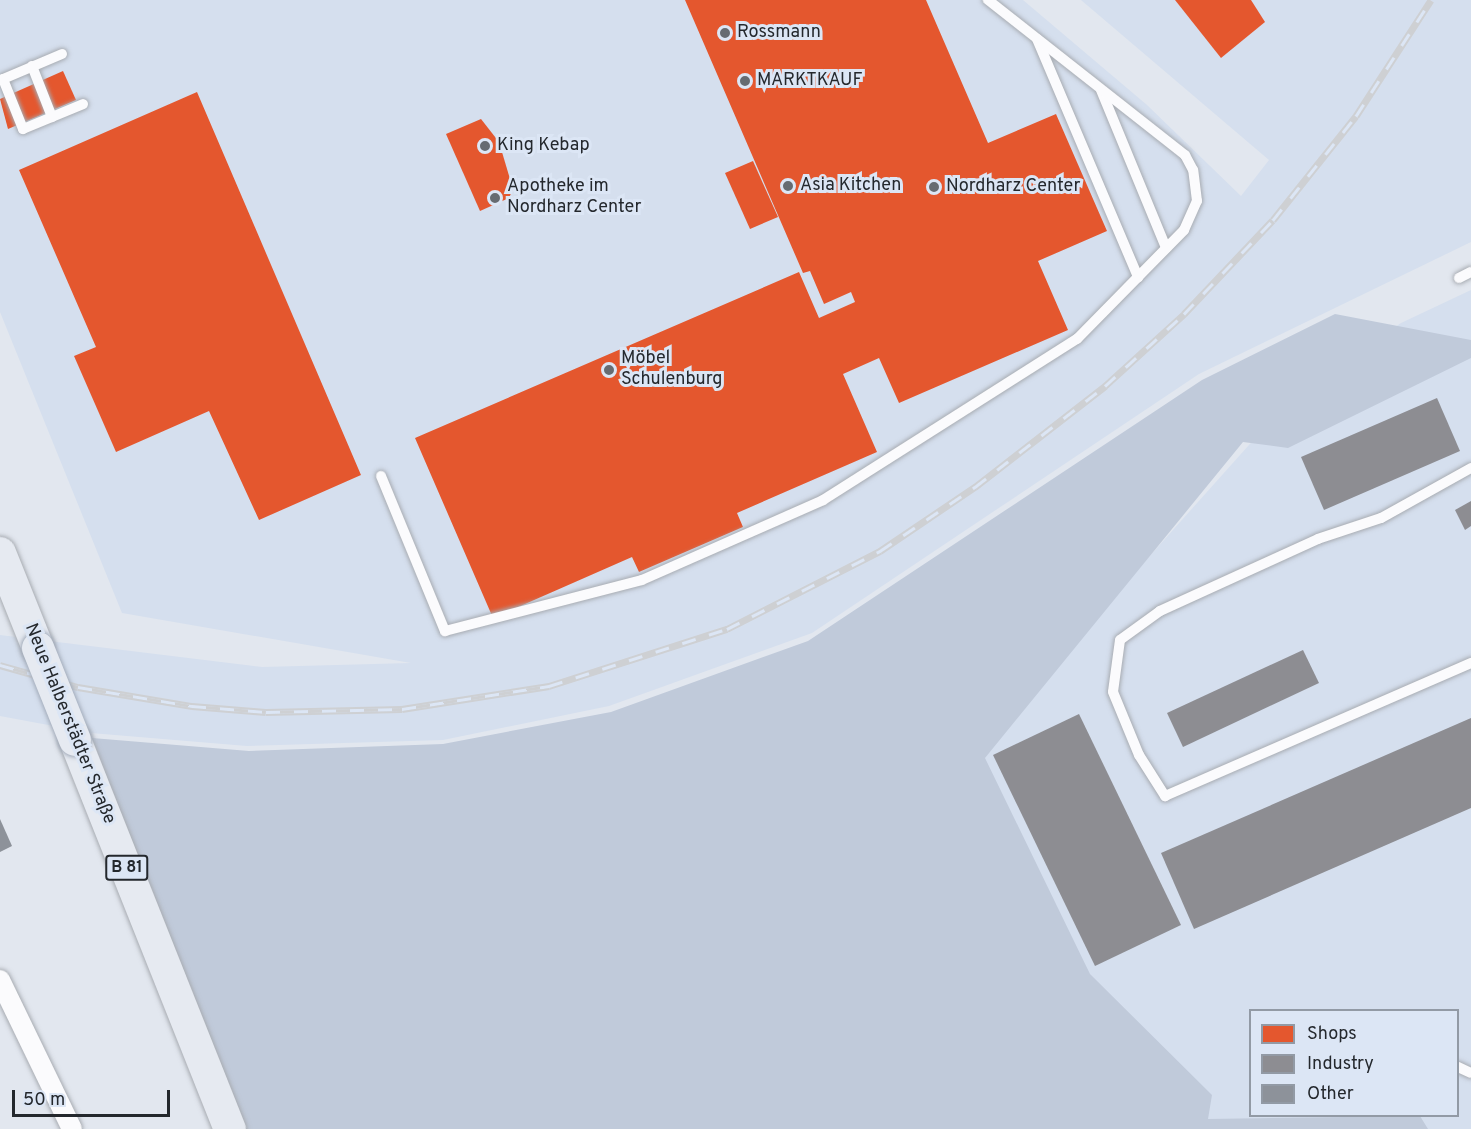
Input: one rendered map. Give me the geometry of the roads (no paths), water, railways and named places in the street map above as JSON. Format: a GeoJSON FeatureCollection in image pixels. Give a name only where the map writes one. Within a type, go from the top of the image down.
{"type":"FeatureCollection","features":[{"type":"Feature","properties":{"kind":"main road","name":"Neue Halberstädter Straße"},"geometry":{"type":"LineString","coordinates":[[0,553],[230,1129]]}},
{"type":"Feature","properties":{"kind":"street"},"geometry":{"type":"LineString","coordinates":[[0,980],[72,1129]]}},
{"type":"Feature","properties":{"kind":"lane"},"geometry":{"type":"LineString","coordinates":[[381,477],[445,631],[537,611],[642,580],[823,500],[1077,339],[1166,248],[1193,214],[1193,170],[1185,155],[988,0]]}},
{"type":"Feature","properties":{"kind":"lane"},"geometry":{"type":"LineString","coordinates":[[1037,39],[1138,277]]}},
{"type":"Feature","properties":{"kind":"lane"},"geometry":{"type":"LineString","coordinates":[[63,54],[1,76],[23,129],[83,104]]}},
{"type":"Feature","properties":{"kind":"lane"},"geometry":{"type":"LineString","coordinates":[[32,66],[52,117]]}},
{"type":"Feature","properties":{"kind":"lane"},"geometry":{"type":"LineString","coordinates":[[1100,88],[1166,248]]}},
{"type":"Feature","properties":{"kind":"lane"},"geometry":{"type":"LineString","coordinates":[[1459,278],[1471,272]]}},
{"type":"Feature","properties":{"kind":"lane"},"geometry":{"type":"LineString","coordinates":[[1471,468],[1381,518],[1318,539],[1160,611],[1120,640],[1113,692],[1140,755],[1165,796],[1471,663]]}},
{"type":"Feature","properties":{"kind":"railway"},"geometry":{"type":"LineString","coordinates":[[0,665],[78,687],[192,706],[266,712],[402,709],[549,686],[727,629],[880,551],[975,487],[1105,386],[1184,314],[1273,220],[1356,116],[1431,0]]}},
{"type":"Feature","properties":{"kind":"place","name":"Rossmann"},"geometry":{"type":"Point","coordinates":[725,33]}},
{"type":"Feature","properties":{"kind":"place","name":"MARKTKAUF"},"geometry":{"type":"Point","coordinates":[745,81]}},
{"type":"Feature","properties":{"kind":"place","name":"King Kebap"},"geometry":{"type":"Point","coordinates":[485,146]}},
{"type":"Feature","properties":{"kind":"place","name":"Asia Kitchen"},"geometry":{"type":"Point","coordinates":[788,186]}},
{"type":"Feature","properties":{"kind":"place","name":"Nordharz Center"},"geometry":{"type":"Point","coordinates":[934,187]}},
{"type":"Feature","properties":{"kind":"place","name":"Apotheke im Nordharz Center"},"geometry":{"type":"Point","coordinates":[495,198]}},
{"type":"Feature","properties":{"kind":"place","name":"Möbel Schulenburg"},"geometry":{"type":"Point","coordinates":[609,370]}}]}
